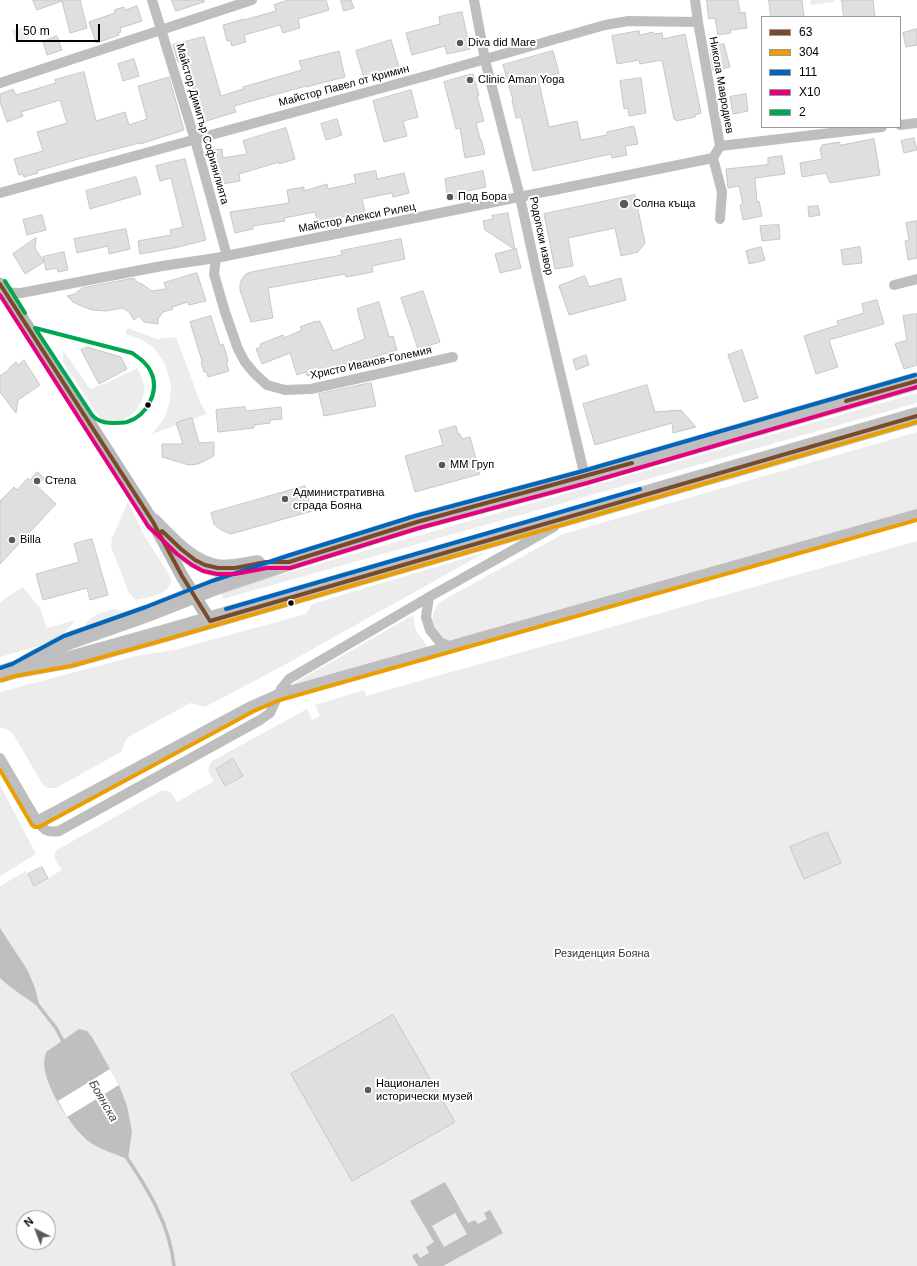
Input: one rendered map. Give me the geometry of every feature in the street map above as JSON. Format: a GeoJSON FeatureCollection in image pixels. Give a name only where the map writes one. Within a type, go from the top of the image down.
{"type":"FeatureCollection","features":[{"type":"Feature","properties":{"kind":"highway"},"geometry":{"type":"LineString","coordinates":[[7,672],[66,642],[289,562],[418,522],[585,477],[917,381]]}},
{"type":"Feature","properties":{"kind":"highway"},"geometry":{"type":"LineString","coordinates":[[7,672],[69,660],[917,416]]}},
{"type":"Feature","properties":{"kind":"highway"},"geometry":{"type":"LineString","coordinates":[[153,522],[180,549],[205,565],[218,568],[235,568],[266,562],[289,562]]}},
{"type":"Feature","properties":{"kind":"street","name":"Майстор Димитър Софиянлията"},"geometry":{"type":"LineString","coordinates":[[152,0],[195,140],[227,256]]}},
{"type":"Feature","properties":{"kind":"street"},"geometry":{"type":"LineString","coordinates":[[0,83],[252,0]]}},
{"type":"Feature","properties":{"kind":"street","name":"Родопски извор"},"geometry":{"type":"LineString","coordinates":[[474,0],[485,60],[520,197],[585,477]]}},
{"type":"Feature","properties":{"kind":"street","name":"Никола Мавродиев"},"geometry":{"type":"LineString","coordinates":[[695,0],[720,146],[713,158]]}},
{"type":"Feature","properties":{"kind":"street","name":"Майстор Павел от Кримин"},"geometry":{"type":"LineString","coordinates":[[0,193],[485,60],[605,25],[628,21],[698,22]]}},
{"type":"Feature","properties":{"kind":"street"},"geometry":{"type":"LineString","coordinates":[[901,125],[917,123]]}},
{"type":"Feature","properties":{"kind":"street"},"geometry":{"type":"LineString","coordinates":[[720,146],[873,128]]}},
{"type":"Feature","properties":{"kind":"street"},"geometry":{"type":"LineString","coordinates":[[713,158],[722,192],[720,219]]}},
{"type":"Feature","properties":{"kind":"street","name":"Майстор Алекси Рилец"},"geometry":{"type":"LineString","coordinates":[[2,289],[21,293],[162,266],[227,256],[713,158]]}},
{"type":"Feature","properties":{"kind":"street","name":"Христо Иванов-Големия"},"geometry":{"type":"LineString","coordinates":[[216,258],[214,274],[238,349],[245,362],[267,385],[286,390],[311,389],[453,357]]}},
{"type":"Feature","properties":{"kind":"street"},"geometry":{"type":"LineString","coordinates":[[894,285],[917,279]]}},
{"type":"Feature","properties":{"kind":"street"},"geometry":{"type":"LineString","coordinates":[[2,289],[74,397],[153,522],[194,595],[210,620]]}},
{"type":"Feature","properties":{"kind":"street"},"geometry":{"type":"LineString","coordinates":[[0,758],[36,821],[50,832],[59,831],[260,720],[270,713],[278,694],[289,679],[429,597],[576,514]]}},
{"type":"Feature","properties":{"kind":"street"},"geometry":{"type":"LineString","coordinates":[[36,821],[251,706],[278,694],[917,514]]}},
{"type":"Feature","properties":{"kind":"street"},"geometry":{"type":"LineString","coordinates":[[429,597],[426,617],[430,630],[440,642],[449,646]]}},
{"type":"Feature","properties":{"kind":"street"},"geometry":{"type":"LineString","coordinates":[[124,774],[133,775],[136,779],[136,786],[133,790]]}},
{"type":"Feature","properties":{"kind":"green space"},"geometry":{"type":"Polygon","coordinates":[[[811,0],[834,0],[834,2],[811,5],[811,0]]]}},
{"type":"Feature","properties":{"kind":"green space"},"geometry":{"type":"Polygon","coordinates":[[[27,26],[30,38],[16,42],[12,30],[27,26]]]}},
{"type":"Feature","properties":{"kind":"green space"},"geometry":{"type":"Polygon","coordinates":[[[128,328],[157,339],[176,337],[200,402],[207,414],[152,434],[164,419],[170,401],[171,385],[165,364],[154,348],[140,339],[125,334],[128,328]]]}},
{"type":"Feature","properties":{"kind":"green space"},"geometry":{"type":"Polygon","coordinates":[[[63,350],[90,389],[137,368],[144,385],[143,397],[138,408],[130,416],[119,421],[107,422],[101,420],[63,362],[63,350]]]}},
{"type":"Feature","properties":{"kind":"green space"},"geometry":{"type":"Polygon","coordinates":[[[917,393],[917,403],[223,599],[221,592],[917,393]]]}},
{"type":"Feature","properties":{"kind":"green space"},"geometry":{"type":"Polygon","coordinates":[[[917,432],[917,511],[541,617],[446,641],[434,628],[432,620],[438,603],[563,534],[917,432]]]}},
{"type":"Feature","properties":{"kind":"green space"},"geometry":{"type":"Polygon","coordinates":[[[128,502],[145,537],[169,574],[171,581],[170,586],[162,593],[135,600],[129,593],[111,547],[112,538],[128,502]]]}},
{"type":"Feature","properties":{"kind":"green space","name":"Резиденция Бояна"},"geometry":{"type":"Polygon","coordinates":[[[917,541],[917,1266],[0,1266],[0,886],[26,871],[34,886],[62,870],[55,858],[55,853],[57,850],[161,791],[170,792],[177,802],[214,781],[209,769],[212,761],[307,709],[312,720],[320,716],[315,705],[364,690],[366,696],[917,541]],[[233,759],[216,769],[226,786],[243,776],[233,759]]]}},
{"type":"Feature","properties":{"kind":"green space"},"geometry":{"type":"Polygon","coordinates":[[[486,552],[279,668],[205,707],[190,703],[127,738],[121,752],[56,788],[48,788],[43,785],[15,737],[10,731],[0,727],[0,692],[136,656],[174,650],[306,614],[312,604],[486,552]]]}},
{"type":"Feature","properties":{"kind":"green space"},"geometry":{"type":"Polygon","coordinates":[[[23,587],[40,608],[47,628],[75,620],[69,628],[52,640],[0,657],[0,602],[23,587]]]}},
{"type":"Feature","properties":{"kind":"green space"},"geometry":{"type":"Polygon","coordinates":[[[115,609],[127,614],[80,633],[91,618],[102,612],[115,609]]]}},
{"type":"Feature","properties":{"kind":"green space"},"geometry":{"type":"Polygon","coordinates":[[[413,615],[416,631],[429,648],[291,685],[413,615]]]}},
{"type":"Feature","properties":{"kind":"green space"},"geometry":{"type":"Polygon","coordinates":[[[0,785],[36,854],[0,876],[0,785]]]}},
{"type":"Feature","properties":{"kind":"water"},"geometry":{"type":"Polygon","coordinates":[[[0,928],[28,971],[35,988],[40,1008],[0,978],[0,928]]]}},
{"type":"Feature","properties":{"kind":"water"},"geometry":{"type":"Polygon","coordinates":[[[79,1029],[87,1031],[92,1037],[119,1085],[127,1106],[132,1131],[128,1159],[100,1148],[84,1137],[68,1118],[54,1096],[49,1084],[44,1064],[46,1052],[79,1029]]]}},
{"type":"Feature","properties":{"kind":"water"},"geometry":{"type":"Polygon","coordinates":[[[445,1182],[468,1223],[475,1220],[478,1224],[487,1219],[484,1213],[490,1210],[503,1233],[443,1266],[418,1266],[412,1256],[417,1253],[420,1258],[429,1253],[426,1247],[434,1242],[410,1201],[445,1182]],[[455,1213],[432,1226],[444,1247],[467,1234],[455,1213]]]}},
{"type":"Feature","properties":{"kind":"pier"},"geometry":{"type":"Polygon","coordinates":[[[110,1069],[119,1085],[67,1117],[58,1101],[110,1069]]]}},
{"type":"Feature","properties":{"kind":"building"},"geometry":{"type":"Polygon","coordinates":[[[33,0],[80,0],[87,28],[70,33],[62,1],[37,10],[33,0]]]}},
{"type":"Feature","properties":{"kind":"building"},"geometry":{"type":"Polygon","coordinates":[[[172,0],[204,0],[204,2],[176,11],[172,0]]]}},
{"type":"Feature","properties":{"kind":"building"},"geometry":{"type":"Polygon","coordinates":[[[289,0],[326,0],[329,10],[298,19],[300,28],[283,33],[280,25],[244,35],[246,42],[232,46],[230,40],[227,41],[223,25],[276,11],[274,5],[289,0]]]}},
{"type":"Feature","properties":{"kind":"building"},"geometry":{"type":"Polygon","coordinates":[[[341,0],[351,0],[354,8],[344,11],[341,0]]]}},
{"type":"Feature","properties":{"kind":"building"},"geometry":{"type":"Polygon","coordinates":[[[707,0],[738,0],[740,13],[745,12],[747,28],[730,30],[731,33],[718,35],[715,18],[709,19],[707,0]]]}},
{"type":"Feature","properties":{"kind":"building"},"geometry":{"type":"Polygon","coordinates":[[[769,0],[802,0],[804,16],[771,16],[769,0]]]}},
{"type":"Feature","properties":{"kind":"building"},"geometry":{"type":"Polygon","coordinates":[[[842,0],[873,0],[875,16],[844,16],[842,0]]]}},
{"type":"Feature","properties":{"kind":"building"},"geometry":{"type":"Polygon","coordinates":[[[137,6],[142,21],[120,28],[121,32],[118,33],[119,35],[96,43],[89,22],[115,13],[114,10],[124,7],[125,10],[137,6]]]}},
{"type":"Feature","properties":{"kind":"building"},"geometry":{"type":"Polygon","coordinates":[[[462,12],[470,49],[447,54],[445,46],[412,55],[406,33],[440,24],[439,17],[462,12]]]}},
{"type":"Feature","properties":{"kind":"building"},"geometry":{"type":"Polygon","coordinates":[[[917,29],[917,45],[906,47],[903,33],[917,29]]]}},
{"type":"Feature","properties":{"kind":"building"},"geometry":{"type":"Polygon","coordinates":[[[639,31],[640,35],[653,32],[654,34],[662,33],[663,39],[685,34],[701,113],[695,115],[695,117],[676,121],[676,119],[674,119],[662,60],[640,64],[639,60],[617,64],[612,36],[639,31]]]}},
{"type":"Feature","properties":{"kind":"building"},"geometry":{"type":"Polygon","coordinates":[[[57,36],[62,50],[47,55],[43,42],[57,36]]]}},
{"type":"Feature","properties":{"kind":"building"},"geometry":{"type":"Polygon","coordinates":[[[204,37],[221,96],[243,89],[243,87],[302,70],[299,61],[339,51],[345,77],[234,106],[236,112],[203,122],[185,60],[178,62],[173,45],[204,37]]]}},
{"type":"Feature","properties":{"kind":"building"},"geometry":{"type":"Polygon","coordinates":[[[391,40],[399,67],[364,78],[356,51],[391,40]]]}},
{"type":"Feature","properties":{"kind":"building"},"geometry":{"type":"Polygon","coordinates":[[[724,44],[730,67],[713,71],[710,50],[714,49],[714,46],[724,44]]]}},
{"type":"Feature","properties":{"kind":"building"},"geometry":{"type":"Polygon","coordinates":[[[553,51],[559,73],[538,78],[549,127],[577,121],[581,140],[607,135],[607,132],[634,126],[638,144],[625,146],[627,155],[612,158],[611,154],[533,171],[521,117],[516,118],[513,100],[503,65],[553,51]]]}},
{"type":"Feature","properties":{"kind":"building"},"geometry":{"type":"Polygon","coordinates":[[[134,59],[139,76],[123,81],[118,64],[134,59]]]}},
{"type":"Feature","properties":{"kind":"building"},"geometry":{"type":"Polygon","coordinates":[[[84,72],[96,121],[125,112],[129,125],[147,119],[138,86],[169,77],[184,130],[140,144],[139,143],[37,171],[38,173],[24,177],[23,174],[19,175],[14,159],[43,151],[37,132],[67,123],[60,100],[21,112],[23,116],[7,122],[0,102],[0,94],[13,89],[16,95],[56,83],[55,80],[84,72]]]}},
{"type":"Feature","properties":{"kind":"building"},"geometry":{"type":"Polygon","coordinates":[[[473,74],[484,121],[476,123],[485,154],[465,158],[460,128],[456,129],[444,82],[473,74]]]}},
{"type":"Feature","properties":{"kind":"building"},"geometry":{"type":"Polygon","coordinates":[[[641,78],[646,113],[629,116],[628,108],[624,109],[620,81],[641,78]]]}},
{"type":"Feature","properties":{"kind":"building"},"geometry":{"type":"Polygon","coordinates":[[[411,90],[418,117],[403,121],[407,136],[384,142],[373,101],[411,90]]]}},
{"type":"Feature","properties":{"kind":"building"},"geometry":{"type":"Polygon","coordinates":[[[746,94],[748,111],[733,114],[730,97],[746,94]]]}},
{"type":"Feature","properties":{"kind":"building"},"geometry":{"type":"Polygon","coordinates":[[[337,119],[342,135],[326,140],[321,124],[337,119]]]}},
{"type":"Feature","properties":{"kind":"building"},"geometry":{"type":"Polygon","coordinates":[[[286,128],[295,159],[279,164],[279,162],[239,174],[240,181],[217,185],[212,150],[222,149],[223,158],[247,154],[243,141],[286,128]]]}},
{"type":"Feature","properties":{"kind":"building"},"geometry":{"type":"Polygon","coordinates":[[[914,138],[917,150],[904,153],[901,141],[914,138]]]}},
{"type":"Feature","properties":{"kind":"building"},"geometry":{"type":"Polygon","coordinates":[[[874,139],[880,175],[830,183],[826,173],[802,177],[800,163],[822,159],[820,148],[822,145],[839,142],[840,145],[874,139]]]}},
{"type":"Feature","properties":{"kind":"building"},"geometry":{"type":"Polygon","coordinates":[[[782,156],[785,174],[755,178],[757,202],[759,201],[762,216],[743,220],[740,205],[743,204],[739,186],[728,188],[726,169],[765,165],[768,164],[768,158],[782,156]]]}},
{"type":"Feature","properties":{"kind":"building"},"geometry":{"type":"Polygon","coordinates":[[[185,159],[206,240],[140,254],[138,241],[171,235],[170,230],[183,227],[171,178],[160,181],[156,166],[185,159]]]}},
{"type":"Feature","properties":{"kind":"building"},"geometry":{"type":"Polygon","coordinates":[[[376,171],[377,179],[404,173],[409,193],[393,197],[392,193],[362,199],[365,212],[318,222],[315,212],[284,218],[285,221],[253,226],[253,229],[235,233],[230,212],[289,203],[287,190],[304,187],[304,191],[327,184],[328,189],[356,183],[354,175],[376,171]]]}},
{"type":"Feature","properties":{"kind":"building"},"geometry":{"type":"Polygon","coordinates":[[[483,171],[486,187],[463,192],[464,197],[448,200],[445,179],[483,171]]]}},
{"type":"Feature","properties":{"kind":"building"},"geometry":{"type":"Polygon","coordinates":[[[136,177],[141,194],[90,209],[86,191],[136,177]]]}},
{"type":"Feature","properties":{"kind":"building"},"geometry":{"type":"Polygon","coordinates":[[[635,195],[645,243],[638,252],[621,256],[615,228],[568,238],[573,266],[555,269],[544,214],[635,195]]]}},
{"type":"Feature","properties":{"kind":"building"},"geometry":{"type":"Polygon","coordinates":[[[818,206],[820,215],[809,217],[808,207],[818,206]]]}},
{"type":"Feature","properties":{"kind":"building"},"geometry":{"type":"Polygon","coordinates":[[[508,213],[515,249],[516,248],[521,268],[500,273],[495,254],[514,249],[485,230],[483,221],[493,219],[492,216],[508,213]]]}},
{"type":"Feature","properties":{"kind":"building"},"geometry":{"type":"Polygon","coordinates":[[[42,215],[46,230],[27,235],[23,220],[42,215]]]}},
{"type":"Feature","properties":{"kind":"building"},"geometry":{"type":"Polygon","coordinates":[[[917,221],[917,258],[908,260],[905,241],[909,240],[906,223],[917,221]]]}},
{"type":"Feature","properties":{"kind":"building"},"geometry":{"type":"Polygon","coordinates":[[[779,225],[780,239],[762,241],[760,226],[779,225]]]}},
{"type":"Feature","properties":{"kind":"building"},"geometry":{"type":"Polygon","coordinates":[[[126,229],[130,249],[109,254],[108,246],[77,253],[74,239],[126,229]]]}},
{"type":"Feature","properties":{"kind":"building"},"geometry":{"type":"Polygon","coordinates":[[[36,238],[35,248],[44,262],[25,274],[13,254],[36,238]]]}},
{"type":"Feature","properties":{"kind":"building"},"geometry":{"type":"Polygon","coordinates":[[[401,239],[405,259],[372,266],[373,272],[346,277],[345,274],[268,288],[273,318],[251,322],[240,290],[240,284],[246,274],[342,255],[341,251],[401,239]]]}},
{"type":"Feature","properties":{"kind":"building"},"geometry":{"type":"Polygon","coordinates":[[[761,247],[765,260],[749,264],[746,251],[761,247]]]}},
{"type":"Feature","properties":{"kind":"building"},"geometry":{"type":"Polygon","coordinates":[[[860,247],[862,263],[843,265],[841,250],[860,247]]]}},
{"type":"Feature","properties":{"kind":"building"},"geometry":{"type":"Polygon","coordinates":[[[64,252],[68,270],[58,272],[57,268],[46,270],[43,257],[64,252]]]}},
{"type":"Feature","properties":{"kind":"building"},"geometry":{"type":"Polygon","coordinates":[[[197,273],[206,301],[189,305],[188,302],[172,307],[173,309],[163,312],[158,319],[158,324],[144,322],[139,316],[134,320],[128,311],[122,308],[106,311],[92,310],[73,302],[67,296],[75,294],[82,288],[134,278],[137,282],[152,291],[166,289],[164,283],[197,273]]]}},
{"type":"Feature","properties":{"kind":"building"},"geometry":{"type":"Polygon","coordinates":[[[585,276],[589,287],[621,278],[626,300],[569,315],[559,286],[585,276]]]}},
{"type":"Feature","properties":{"kind":"building"},"geometry":{"type":"Polygon","coordinates":[[[423,291],[440,342],[418,349],[401,298],[423,291]]]}},
{"type":"Feature","properties":{"kind":"building"},"geometry":{"type":"Polygon","coordinates":[[[877,300],[884,324],[829,340],[838,367],[816,374],[804,336],[838,325],[837,321],[864,313],[862,304],[877,300]]]}},
{"type":"Feature","properties":{"kind":"building"},"geometry":{"type":"Polygon","coordinates":[[[379,302],[389,337],[393,336],[397,350],[360,361],[344,368],[343,364],[307,376],[306,372],[297,375],[290,353],[262,364],[256,349],[261,347],[260,344],[283,335],[284,338],[302,330],[300,327],[316,321],[320,321],[333,351],[365,339],[357,309],[379,302]]]}},
{"type":"Feature","properties":{"kind":"building"},"geometry":{"type":"Polygon","coordinates":[[[917,314],[917,365],[904,369],[895,344],[907,340],[903,316],[917,314]]]}},
{"type":"Feature","properties":{"kind":"building"},"geometry":{"type":"Polygon","coordinates":[[[211,316],[220,345],[223,344],[227,356],[228,362],[226,362],[229,371],[208,377],[207,372],[204,372],[190,322],[211,316]]]}},
{"type":"Feature","properties":{"kind":"building"},"geometry":{"type":"Polygon","coordinates":[[[87,347],[121,357],[127,369],[99,384],[81,350],[87,347]]]}},
{"type":"Feature","properties":{"kind":"building"},"geometry":{"type":"Polygon","coordinates":[[[742,350],[758,398],[744,402],[728,355],[742,350]]]}},
{"type":"Feature","properties":{"kind":"building"},"geometry":{"type":"Polygon","coordinates":[[[586,355],[589,365],[576,370],[573,360],[586,355]]]}},
{"type":"Feature","properties":{"kind":"building"},"geometry":{"type":"Polygon","coordinates":[[[24,360],[40,385],[18,400],[16,413],[0,392],[0,376],[10,369],[9,368],[16,362],[18,365],[24,360]]]}},
{"type":"Feature","properties":{"kind":"building"},"geometry":{"type":"Polygon","coordinates":[[[371,383],[376,406],[324,416],[319,394],[371,383]]]}},
{"type":"Feature","properties":{"kind":"building"},"geometry":{"type":"Polygon","coordinates":[[[647,385],[655,412],[681,410],[696,427],[673,433],[672,423],[595,445],[583,404],[647,385]]]}},
{"type":"Feature","properties":{"kind":"building"},"geometry":{"type":"Polygon","coordinates":[[[245,407],[246,411],[281,407],[282,419],[270,420],[270,423],[254,425],[254,428],[218,432],[216,410],[245,407]]]}},
{"type":"Feature","properties":{"kind":"building"},"geometry":{"type":"Polygon","coordinates":[[[192,418],[199,443],[214,442],[214,456],[198,464],[189,465],[162,457],[162,444],[183,444],[176,423],[192,418]]]}},
{"type":"Feature","properties":{"kind":"building","name":"ММ Груп"},"geometry":{"type":"Polygon","coordinates":[[[456,426],[458,434],[460,434],[462,439],[470,437],[480,474],[415,492],[405,456],[443,445],[439,431],[456,426]]]}},
{"type":"Feature","properties":{"kind":"building","name":"Billa"},"geometry":{"type":"Polygon","coordinates":[[[37,472],[44,478],[37,486],[56,504],[0,564],[0,501],[14,487],[17,490],[28,478],[30,480],[37,472]]]}},
{"type":"Feature","properties":{"kind":"building","name":"Административна сграда Бояна"},"geometry":{"type":"Polygon","coordinates":[[[305,486],[312,511],[231,534],[221,530],[214,524],[211,513],[305,486]]]}},
{"type":"Feature","properties":{"kind":"building"},"geometry":{"type":"Polygon","coordinates":[[[92,539],[108,595],[90,600],[87,588],[43,600],[36,574],[79,562],[74,544],[92,539]]]}},
{"type":"Feature","properties":{"kind":"building"},"geometry":{"type":"Polygon","coordinates":[[[233,759],[243,776],[225,786],[216,769],[233,759]]]}},
{"type":"Feature","properties":{"kind":"building"},"geometry":{"type":"Polygon","coordinates":[[[827,832],[841,863],[804,879],[790,847],[827,832]]]}},
{"type":"Feature","properties":{"kind":"building"},"geometry":{"type":"Polygon","coordinates":[[[42,867],[48,878],[34,886],[28,874],[42,867]]]}},
{"type":"Feature","properties":{"kind":"building","name":"Национален исторически музей"},"geometry":{"type":"Polygon","coordinates":[[[393,1015],[455,1122],[352,1181],[291,1074],[393,1015]]]}},
{"type":"Feature","properties":{"kind":"waterway","name":"Боянска"},"geometry":{"type":"LineString","coordinates":[[38,1005],[56,1028],[64,1043]]}},
{"type":"Feature","properties":{"kind":"waterway","name":"Боянска"},"geometry":{"type":"LineString","coordinates":[[125,1155],[150,1194],[157,1208],[168,1236],[174,1266]]}},
{"type":"Feature","properties":{"kind":"transit line","name":"2"},"geometry":{"type":"LineString","coordinates":[[5,281],[25,313]]}},
{"type":"Feature","properties":{"kind":"transit line","name":"63"},"geometry":{"type":"LineString","coordinates":[[0,284],[153,522],[182,576],[210,621],[917,416]]}},
{"type":"Feature","properties":{"kind":"transit line","name":"Х10"},"geometry":{"type":"LineString","coordinates":[[0,295],[148,526],[177,554],[192,565],[203,571],[217,574],[235,574],[267,568],[290,568],[419,528],[587,483],[917,387]]}},
{"type":"Feature","properties":{"kind":"transit line","name":"2"},"geometry":{"type":"LineString","coordinates":[[35,328],[132,353],[143,361],[151,372],[154,387],[153,395],[146,409],[134,419],[127,422],[109,423],[96,419],[35,328]]}},
{"type":"Feature","properties":{"kind":"transit line","name":"111"},"geometry":{"type":"LineString","coordinates":[[0,668],[12,664],[64,636],[146,607],[212,581],[287,556],[415,516],[583,471],[915,375]]}},
{"type":"Feature","properties":{"kind":"transit line","name":"63"},"geometry":{"type":"LineString","coordinates":[[846,401],[917,381]]}},
{"type":"Feature","properties":{"kind":"transit line","name":"304"},"geometry":{"type":"LineString","coordinates":[[2,680],[15,676],[71,666],[164,640],[917,422]]}},
{"type":"Feature","properties":{"kind":"transit line","name":"63"},"geometry":{"type":"LineString","coordinates":[[162,531],[181,549],[195,560],[205,565],[218,568],[235,568],[266,562],[289,562],[417,522],[632,463]]}},
{"type":"Feature","properties":{"kind":"transit line","name":"111"},"geometry":{"type":"LineString","coordinates":[[226,609],[640,489]]}},
{"type":"Feature","properties":{"kind":"transit line","name":"304"},"geometry":{"type":"LineString","coordinates":[[0,770],[32,825],[39,827],[254,711],[280,700],[917,520]]}},
{"type":"Feature","properties":{"kind":"place","name":"Diva did Mare"},"geometry":{"type":"Point","coordinates":[460,43]}},
{"type":"Feature","properties":{"kind":"place","name":"Clinic Aman Yoga"},"geometry":{"type":"Point","coordinates":[470,80]}},
{"type":"Feature","properties":{"kind":"place","name":"Под Бора"},"geometry":{"type":"Point","coordinates":[450,197]}},
{"type":"Feature","properties":{"kind":"place","name":"Солна къща"},"geometry":{"type":"Point","coordinates":[624,204]}},
{"type":"Feature","properties":{"kind":"place","name":"ММ Груп"},"geometry":{"type":"Point","coordinates":[442,465]}},
{"type":"Feature","properties":{"kind":"place","name":"Стела"},"geometry":{"type":"Point","coordinates":[37,481]}},
{"type":"Feature","properties":{"kind":"place","name":"Административна сграда Бояна"},"geometry":{"type":"Point","coordinates":[285,499]}},
{"type":"Feature","properties":{"kind":"place","name":"Billa"},"geometry":{"type":"Point","coordinates":[12,540]}},
{"type":"Feature","properties":{"kind":"place","name":"Национален исторически музей"},"geometry":{"type":"Point","coordinates":[368,1090]}}]}
